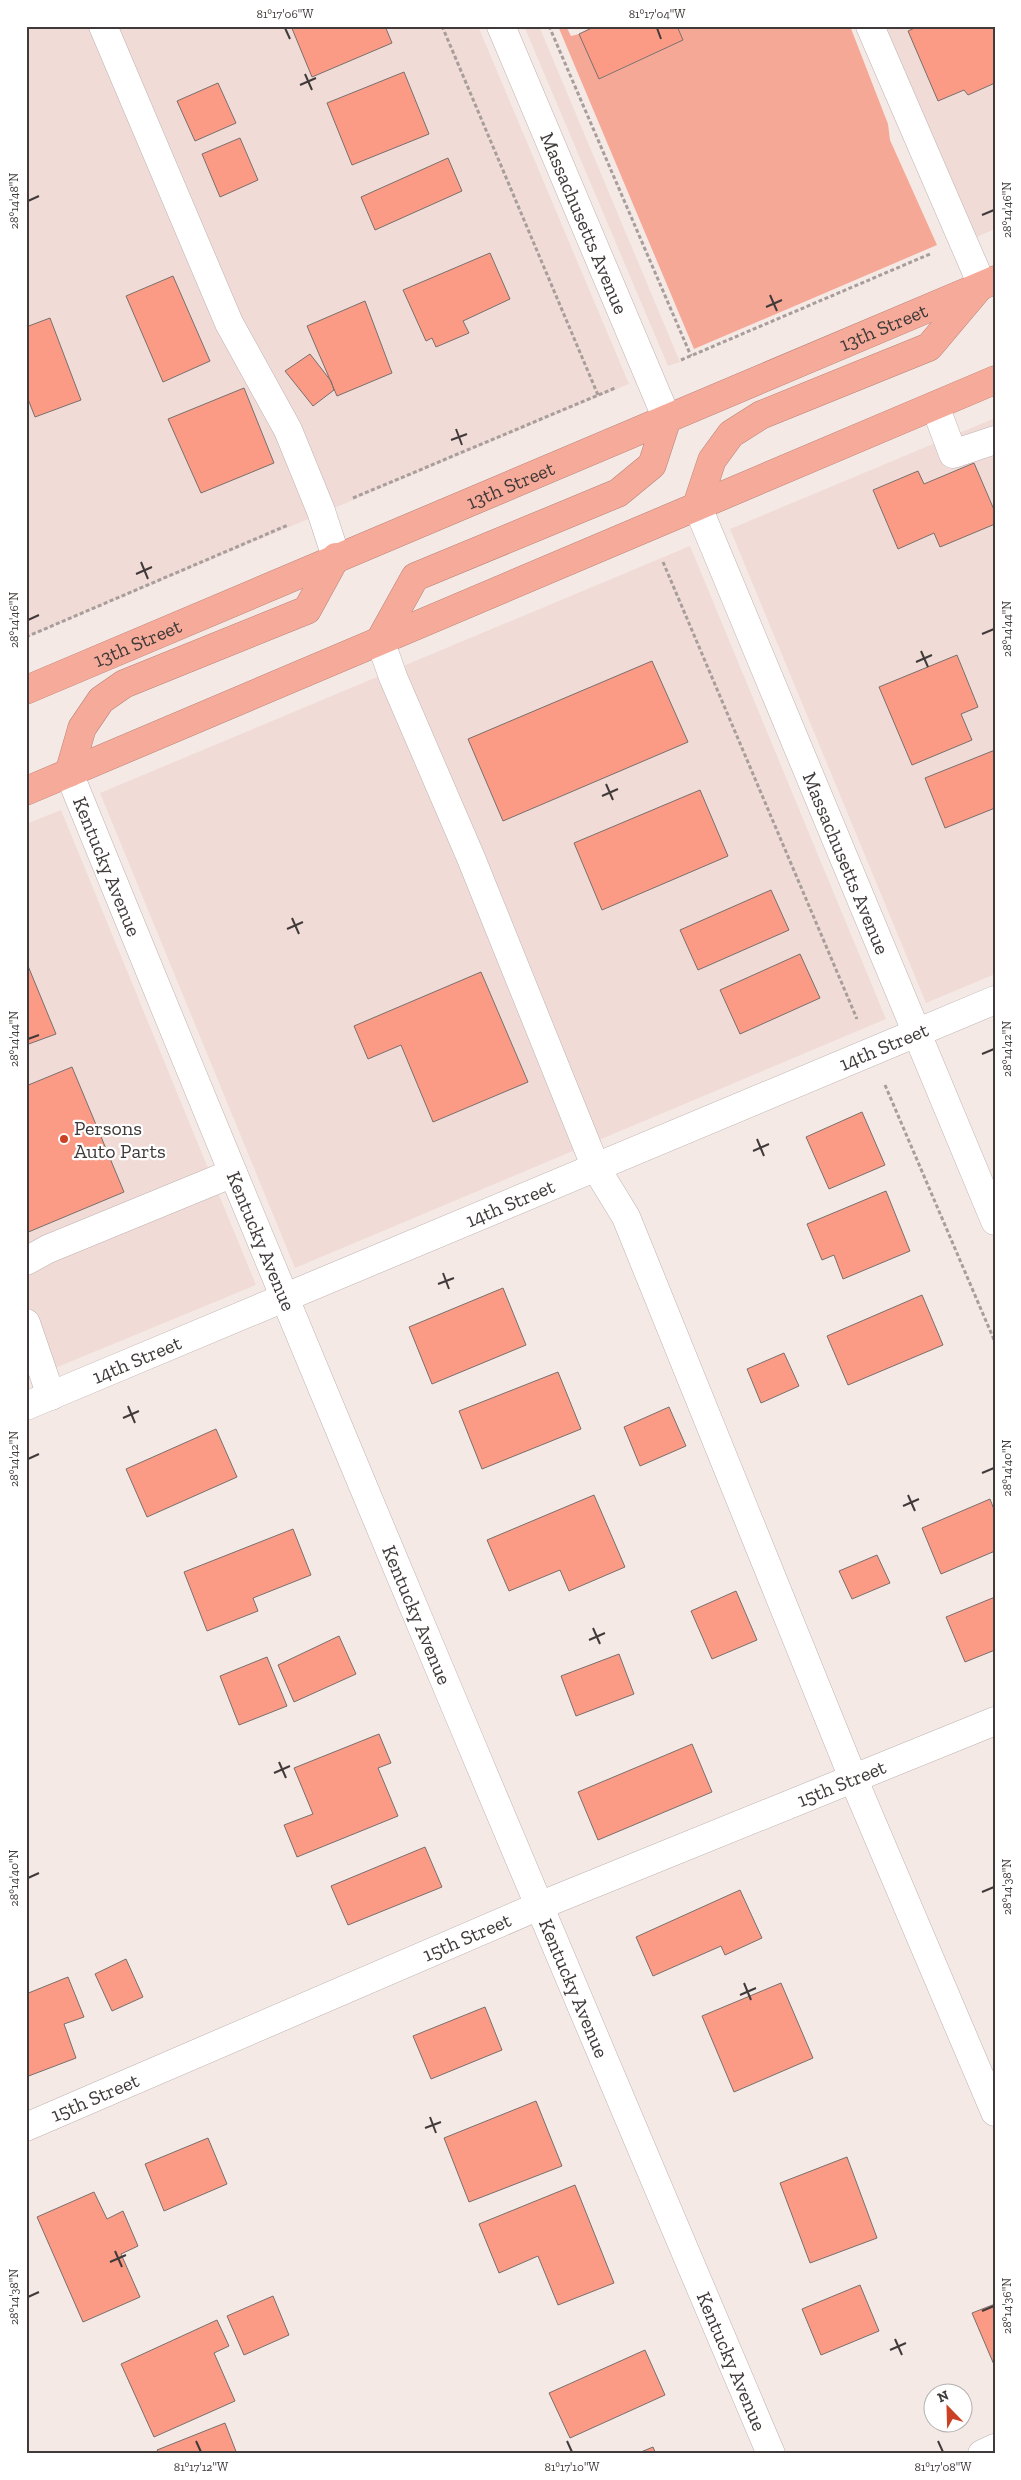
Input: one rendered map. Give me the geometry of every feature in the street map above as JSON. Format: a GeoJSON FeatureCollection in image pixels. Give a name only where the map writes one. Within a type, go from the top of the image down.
{"type":"FeatureCollection","features":[{"type":"Feature","properties":{"kind":"highway","name":"13th Street"},"geometry":{"type":"LineString","coordinates":[[27,690],[336,557],[988,283]]}},
{"type":"Feature","properties":{"kind":"highway"},"geometry":{"type":"LineString","coordinates":[[697,505],[712,460],[731,434],[761,415],[929,347],[988,283]]}},
{"type":"Feature","properties":{"kind":"highway"},"geometry":{"type":"LineString","coordinates":[[26,791],[995,380]]}},
{"type":"Feature","properties":{"kind":"highway"},"geometry":{"type":"LineString","coordinates":[[380,640],[415,577],[618,493],[652,466],[667,419]]}},
{"type":"Feature","properties":{"kind":"highway"},"geometry":{"type":"LineString","coordinates":[[69,773],[82,728],[101,700],[124,684],[307,610],[336,557]]}},
{"type":"Feature","properties":{"kind":"street"},"geometry":{"type":"LineString","coordinates":[[104,26],[229,323],[288,430],[321,512],[336,557]]}},
{"type":"Feature","properties":{"kind":"street","name":"Massachusetts Avenue"},"geometry":{"type":"LineString","coordinates":[[501,26],[667,419]]}},
{"type":"Feature","properties":{"kind":"street"},"geometry":{"type":"LineString","coordinates":[[870,26],[962,240],[988,283]]}},
{"type":"Feature","properties":{"kind":"street"},"geometry":{"type":"LineString","coordinates":[[935,406],[953,454],[995,440]]}},
{"type":"Feature","properties":{"kind":"street","name":"Massachusetts Avenue"},"geometry":{"type":"LineString","coordinates":[[697,505],[915,1034],[995,1221]]}},
{"type":"Feature","properties":{"kind":"street"},"geometry":{"type":"LineString","coordinates":[[380,640],[393,677],[471,858],[596,1168],[626,1217],[853,1778],[995,2112]]}},
{"type":"Feature","properties":{"kind":"street","name":"Kentucky Avenue"},"geometry":{"type":"LineString","coordinates":[[69,773],[285,1299],[538,1906],[771,2454]]}},
{"type":"Feature","properties":{"kind":"street","name":"14th Street"},"geometry":{"type":"LineString","coordinates":[[26,1406],[995,1000]]}},
{"type":"Feature","properties":{"kind":"street"},"geometry":{"type":"LineString","coordinates":[[26,1261],[48,1249],[233,1173]]}},
{"type":"Feature","properties":{"kind":"street"},"geometry":{"type":"LineString","coordinates":[[26,1323],[51,1396]]}},
{"type":"Feature","properties":{"kind":"street","name":"15th Street"},"geometry":{"type":"LineString","coordinates":[[26,2127],[538,1906],[995,1722]]}},
{"type":"Feature","properties":{"kind":"street"},"geometry":{"type":"LineString","coordinates":[[982,2454],[995,2448]]}},
{"type":"Feature","properties":{"kind":"path"},"geometry":{"type":"LineString","coordinates":[[442,26],[598,396]]}},
{"type":"Feature","properties":{"kind":"path"},"geometry":{"type":"LineString","coordinates":[[549,26],[691,356]]}},
{"type":"Feature","properties":{"kind":"path"},"geometry":{"type":"LineString","coordinates":[[26,637],[962,240]]}},
{"type":"Feature","properties":{"kind":"path"},"geometry":{"type":"LineString","coordinates":[[663,562],[995,1342]]}},
{"type":"Feature","properties":{"kind":"shaded area"},"geometry":{"type":"Polygon","coordinates":[[[26,26],[478,26],[629,384],[30,636],[26,628],[26,26]]]}},
{"type":"Feature","properties":{"kind":"shaded area"},"geometry":{"type":"Polygon","coordinates":[[[524,26],[539,26],[680,362],[668,366],[524,26]]]}},
{"type":"Feature","properties":{"kind":"shaded area"},"geometry":{"type":"Polygon","coordinates":[[[558,26],[566,26],[571,36],[579,34],[600,79],[683,40],[677,26],[850,26],[888,124],[890,140],[937,245],[694,349],[558,26]]]}},
{"type":"Feature","properties":{"kind":"shaded area"},"geometry":{"type":"Polygon","coordinates":[[[869,26],[995,26],[995,229],[956,246],[869,26]]]}},
{"type":"Feature","properties":{"kind":"shaded area"},"geometry":{"type":"Polygon","coordinates":[[[995,418],[995,974],[926,1003],[730,529],[995,418]]]}},
{"type":"Feature","properties":{"kind":"shaded area"},"geometry":{"type":"Polygon","coordinates":[[[690,546],[886,1019],[295,1268],[100,793],[690,546]]]}},
{"type":"Feature","properties":{"kind":"shaded area"},"geometry":{"type":"Polygon","coordinates":[[[61,810],[256,1285],[26,1380],[26,824],[61,810]]]}},
{"type":"Feature","properties":{"kind":"building"},"geometry":{"type":"Polygon","coordinates":[[[291,26],[385,26],[392,43],[312,77],[291,26]]]}},
{"type":"Feature","properties":{"kind":"building"},"geometry":{"type":"Polygon","coordinates":[[[596,26],[677,26],[683,40],[599,79],[579,34],[596,26]]]}},
{"type":"Feature","properties":{"kind":"building"},"geometry":{"type":"Polygon","coordinates":[[[919,26],[995,26],[995,83],[968,95],[964,90],[938,101],[908,31],[919,26]]]}},
{"type":"Feature","properties":{"kind":"building"},"geometry":{"type":"Polygon","coordinates":[[[404,72],[429,134],[352,165],[327,103],[404,72]]]}},
{"type":"Feature","properties":{"kind":"building"},"geometry":{"type":"Polygon","coordinates":[[[218,83],[236,123],[195,141],[177,101],[218,83]]]}},
{"type":"Feature","properties":{"kind":"building"},"geometry":{"type":"Polygon","coordinates":[[[240,138],[258,180],[220,197],[202,154],[240,138]]]}},
{"type":"Feature","properties":{"kind":"building"},"geometry":{"type":"Polygon","coordinates":[[[448,158],[462,191],[375,230],[361,197],[448,158]]]}},
{"type":"Feature","properties":{"kind":"building"},"geometry":{"type":"Polygon","coordinates":[[[490,253],[510,299],[463,321],[469,333],[436,347],[432,338],[426,341],[403,290],[490,253]]]}},
{"type":"Feature","properties":{"kind":"building"},"geometry":{"type":"Polygon","coordinates":[[[173,276],[210,361],[163,382],[126,296],[173,276]]]}},
{"type":"Feature","properties":{"kind":"building"},"geometry":{"type":"Polygon","coordinates":[[[365,301],[392,373],[337,396],[307,326],[365,301]]]}},
{"type":"Feature","properties":{"kind":"building"},"geometry":{"type":"Polygon","coordinates":[[[50,318],[81,400],[35,417],[26,394],[26,327],[50,318]]]}},
{"type":"Feature","properties":{"kind":"building"},"geometry":{"type":"Polygon","coordinates":[[[310,354],[331,381],[334,390],[313,406],[285,371],[310,354]]]}},
{"type":"Feature","properties":{"kind":"building"},"geometry":{"type":"Polygon","coordinates":[[[244,388],[274,463],[201,493],[168,419],[244,388]]]}},
{"type":"Feature","properties":{"kind":"building"},"geometry":{"type":"Polygon","coordinates":[[[974,463],[995,512],[995,524],[940,547],[934,533],[898,549],[873,490],[918,471],[924,484],[974,463]]]}},
{"type":"Feature","properties":{"kind":"building"},"geometry":{"type":"Polygon","coordinates":[[[957,655],[978,707],[961,714],[972,740],[912,765],[879,687],[957,655]]]}},
{"type":"Feature","properties":{"kind":"building"},"geometry":{"type":"Polygon","coordinates":[[[652,661],[688,742],[503,821],[468,739],[652,661]]]}},
{"type":"Feature","properties":{"kind":"building"},"geometry":{"type":"Polygon","coordinates":[[[995,750],[995,808],[945,828],[925,778],[995,750]]]}},
{"type":"Feature","properties":{"kind":"building"},"geometry":{"type":"Polygon","coordinates":[[[700,790],[728,856],[602,910],[574,843],[700,790]]]}},
{"type":"Feature","properties":{"kind":"building"},"geometry":{"type":"Polygon","coordinates":[[[771,890],[789,930],[698,970],[680,930],[771,890]]]}},
{"type":"Feature","properties":{"kind":"building"},"geometry":{"type":"Polygon","coordinates":[[[800,954],[820,998],[740,1034],[720,990],[800,954]]]}},
{"type":"Feature","properties":{"kind":"building"},"geometry":{"type":"Polygon","coordinates":[[[26,961],[56,1034],[26,1045],[26,961]]]}},
{"type":"Feature","properties":{"kind":"building"},"geometry":{"type":"Polygon","coordinates":[[[481,972],[528,1082],[433,1122],[401,1045],[368,1059],[354,1026],[481,972]]]}},
{"type":"Feature","properties":{"kind":"building","name":"Persons Auto Parts"},"geometry":{"type":"Polygon","coordinates":[[[72,1067],[124,1192],[26,1233],[26,1086],[72,1067]]]}},
{"type":"Feature","properties":{"kind":"building"},"geometry":{"type":"Polygon","coordinates":[[[862,1112],[885,1165],[829,1189],[806,1137],[862,1112]]]}},
{"type":"Feature","properties":{"kind":"building"},"geometry":{"type":"Polygon","coordinates":[[[886,1191],[910,1251],[843,1279],[834,1255],[822,1260],[807,1224],[886,1191]]]}},
{"type":"Feature","properties":{"kind":"building"},"geometry":{"type":"Polygon","coordinates":[[[503,1288],[526,1345],[432,1384],[409,1327],[503,1288]]]}},
{"type":"Feature","properties":{"kind":"building"},"geometry":{"type":"Polygon","coordinates":[[[922,1295],[943,1345],[848,1385],[827,1336],[922,1295]]]}},
{"type":"Feature","properties":{"kind":"building"},"geometry":{"type":"Polygon","coordinates":[[[784,1353],[799,1386],[761,1403],[747,1369],[784,1353]]]}},
{"type":"Feature","properties":{"kind":"building"},"geometry":{"type":"Polygon","coordinates":[[[558,1372],[581,1429],[482,1469],[459,1411],[558,1372]]]}},
{"type":"Feature","properties":{"kind":"building"},"geometry":{"type":"Polygon","coordinates":[[[669,1407],[686,1446],[640,1466],[624,1427],[669,1407]]]}},
{"type":"Feature","properties":{"kind":"building"},"geometry":{"type":"Polygon","coordinates":[[[216,1429],[237,1477],[147,1517],[126,1469],[216,1429]]]}},
{"type":"Feature","properties":{"kind":"building"},"geometry":{"type":"Polygon","coordinates":[[[594,1495],[625,1567],[569,1591],[560,1570],[509,1591],[487,1540],[594,1495]]]}},
{"type":"Feature","properties":{"kind":"building"},"geometry":{"type":"Polygon","coordinates":[[[990,1499],[995,1512],[995,1551],[941,1574],[922,1528],[990,1499]]]}},
{"type":"Feature","properties":{"kind":"building"},"geometry":{"type":"Polygon","coordinates":[[[293,1529],[311,1575],[253,1598],[258,1611],[207,1631],[184,1572],[293,1529]]]}},
{"type":"Feature","properties":{"kind":"building"},"geometry":{"type":"Polygon","coordinates":[[[877,1555],[890,1583],[852,1599],[839,1571],[877,1555]]]}},
{"type":"Feature","properties":{"kind":"building"},"geometry":{"type":"Polygon","coordinates":[[[736,1591],[757,1640],[712,1659],[691,1611],[736,1591]]]}},
{"type":"Feature","properties":{"kind":"building"},"geometry":{"type":"Polygon","coordinates":[[[995,1597],[995,1650],[965,1662],[946,1617],[995,1597]]]}},
{"type":"Feature","properties":{"kind":"building"},"geometry":{"type":"Polygon","coordinates":[[[339,1636],[356,1674],[294,1702],[278,1665],[339,1636]]]}},
{"type":"Feature","properties":{"kind":"building"},"geometry":{"type":"Polygon","coordinates":[[[619,1654],[634,1694],[576,1716],[561,1676],[619,1654]]]}},
{"type":"Feature","properties":{"kind":"building"},"geometry":{"type":"Polygon","coordinates":[[[267,1657],[287,1706],[239,1725],[220,1676],[267,1657]]]}},
{"type":"Feature","properties":{"kind":"building"},"geometry":{"type":"Polygon","coordinates":[[[379,1734],[391,1763],[378,1768],[398,1816],[297,1857],[284,1825],[313,1814],[294,1768],[379,1734]]]}},
{"type":"Feature","properties":{"kind":"building"},"geometry":{"type":"Polygon","coordinates":[[[692,1744],[712,1792],[598,1840],[578,1792],[692,1744]]]}},
{"type":"Feature","properties":{"kind":"building"},"geometry":{"type":"Polygon","coordinates":[[[425,1847],[442,1887],[348,1925],[331,1886],[425,1847]]]}},
{"type":"Feature","properties":{"kind":"building"},"geometry":{"type":"Polygon","coordinates":[[[740,1890],[762,1938],[725,1955],[721,1946],[653,1976],[636,1937],[740,1890]]]}},
{"type":"Feature","properties":{"kind":"building"},"geometry":{"type":"Polygon","coordinates":[[[126,1959],[143,1997],[112,2011],[95,1974],[126,1959]]]}},
{"type":"Feature","properties":{"kind":"building"},"geometry":{"type":"Polygon","coordinates":[[[68,1977],[84,2017],[64,2024],[76,2058],[26,2077],[26,1994],[68,1977]]]}},
{"type":"Feature","properties":{"kind":"building"},"geometry":{"type":"Polygon","coordinates":[[[781,1983],[813,2058],[734,2092],[702,2016],[781,1983]]]}},
{"type":"Feature","properties":{"kind":"building"},"geometry":{"type":"Polygon","coordinates":[[[485,2007],[502,2050],[431,2079],[413,2036],[485,2007]]]}},
{"type":"Feature","properties":{"kind":"building"},"geometry":{"type":"Polygon","coordinates":[[[536,2101],[562,2166],[469,2202],[444,2138],[536,2101]]]}},
{"type":"Feature","properties":{"kind":"building"},"geometry":{"type":"Polygon","coordinates":[[[208,2138],[227,2184],[164,2211],[145,2164],[208,2138]]]}},
{"type":"Feature","properties":{"kind":"building"},"geometry":{"type":"Polygon","coordinates":[[[847,2157],[877,2238],[810,2263],[780,2183],[847,2157]]]}},
{"type":"Feature","properties":{"kind":"building"},"geometry":{"type":"Polygon","coordinates":[[[575,2185],[614,2283],[558,2305],[538,2256],[499,2273],[479,2224],[575,2185]]]}},
{"type":"Feature","properties":{"kind":"building"},"geometry":{"type":"Polygon","coordinates":[[[94,2192],[107,2219],[123,2211],[138,2246],[121,2254],[140,2297],[83,2322],[37,2217],[94,2192]]]}},
{"type":"Feature","properties":{"kind":"building"},"geometry":{"type":"Polygon","coordinates":[[[860,2285],[879,2331],[821,2355],[802,2309],[860,2285]]]}},
{"type":"Feature","properties":{"kind":"building"},"geometry":{"type":"Polygon","coordinates":[[[273,2296],[289,2335],[244,2355],[227,2316],[273,2296]]]}},
{"type":"Feature","properties":{"kind":"building"},"geometry":{"type":"Polygon","coordinates":[[[995,2304],[995,2367],[972,2313],[995,2304]]]}},
{"type":"Feature","properties":{"kind":"building"},"geometry":{"type":"Polygon","coordinates":[[[217,2320],[229,2346],[214,2353],[235,2401],[154,2437],[121,2364],[217,2320]]]}},
{"type":"Feature","properties":{"kind":"building"},"geometry":{"type":"Polygon","coordinates":[[[645,2350],[665,2395],[570,2438],[549,2393],[645,2350]]]}},
{"type":"Feature","properties":{"kind":"building"},"geometry":{"type":"Polygon","coordinates":[[[225,2423],[237,2454],[159,2454],[157,2450],[225,2423]]]}},
{"type":"Feature","properties":{"kind":"building"},"geometry":{"type":"Polygon","coordinates":[[[653,2447],[656,2454],[636,2454],[653,2447]]]}},
{"type":"Feature","properties":{"kind":"place","name":"Persons Auto Parts"},"geometry":{"type":"Point","coordinates":[64,1139]}}]}
